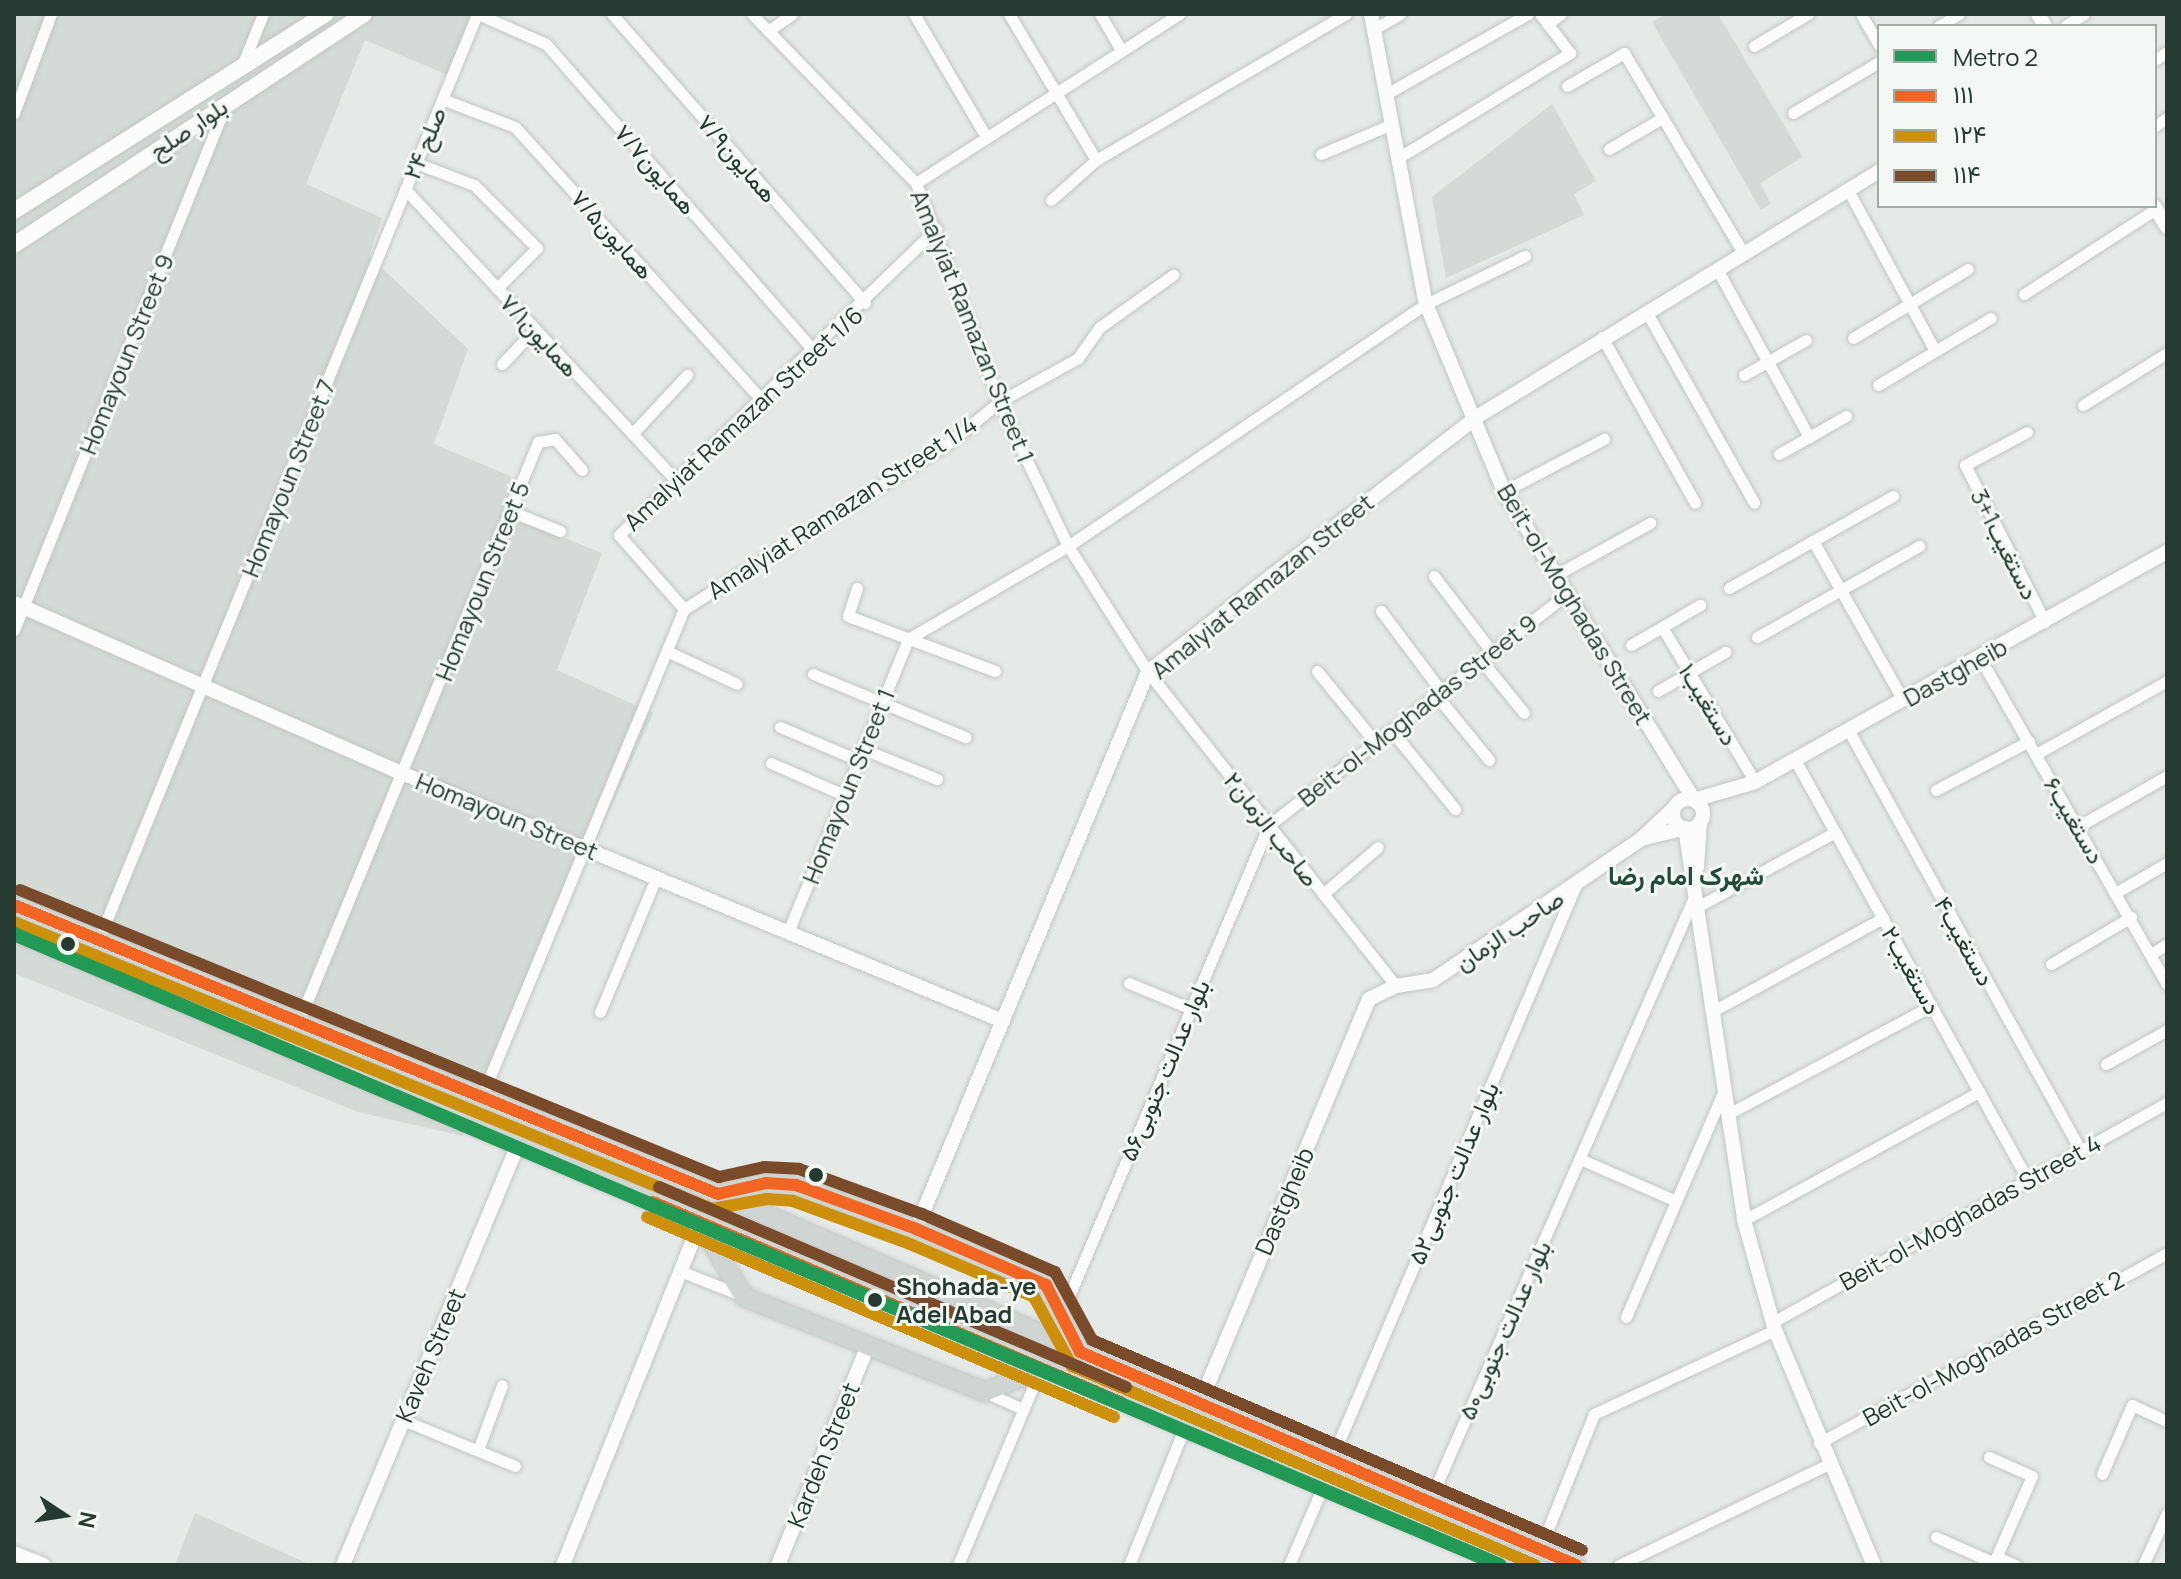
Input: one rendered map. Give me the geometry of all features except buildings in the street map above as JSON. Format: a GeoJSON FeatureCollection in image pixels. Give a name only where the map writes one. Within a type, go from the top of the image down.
{"type":"FeatureCollection","features":[{"type":"Feature","properties":{"kind":"main road","name":"بلوار صلح"},"geometry":{"type":"LineString","coordinates":[[14,211],[326,14]]}},
{"type":"Feature","properties":{"kind":"main road","name":"بلوار صلح"},"geometry":{"type":"LineString","coordinates":[[14,245],[364,14]]}},
{"type":"Feature","properties":{"kind":"main road"},"geometry":{"type":"LineString","coordinates":[[14,905],[718,1194],[1576,1565]]}},
{"type":"Feature","properties":{"kind":"main road"},"geometry":{"type":"LineString","coordinates":[[14,931],[1323,1486],[1487,1560],[1510,1565]]}},
{"type":"Feature","properties":{"kind":"main road"},"geometry":{"type":"LineString","coordinates":[[221,1017],[230,995]]}},
{"type":"Feature","properties":{"kind":"main road"},"geometry":{"type":"LineString","coordinates":[[718,1194],[766,1183],[796,1185],[916,1229],[1046,1285],[1080,1352]]}},
{"type":"Feature","properties":{"kind":"main road"},"geometry":{"type":"LineString","coordinates":[[700,1223],[744,1297],[985,1392],[1041,1369]]}},
{"type":"Feature","properties":{"kind":"street"},"geometry":{"type":"LineString","coordinates":[[14,113],[51,14]]}},
{"type":"Feature","properties":{"kind":"street"},"geometry":{"type":"LineString","coordinates":[[241,68],[263,14]]}},
{"type":"Feature","properties":{"kind":"street","name":"صلح ۲۴"},"geometry":{"type":"LineString","coordinates":[[371,271],[478,14]]}},
{"type":"Feature","properties":{"kind":"street","name":"همایون۷/۷"},"geometry":{"type":"LineString","coordinates":[[478,14],[546,44],[814,351]]}},
{"type":"Feature","properties":{"kind":"street","name":"همایون۷/۹"},"geometry":{"type":"LineString","coordinates":[[612,14],[865,303]]}},
{"type":"Feature","properties":{"kind":"street","name":"Amalyiat Ramazan Street 1"},"geometry":{"type":"LineString","coordinates":[[752,14],[916,183],[999,402],[1068,546],[1148,672]]}},
{"type":"Feature","properties":{"kind":"street"},"geometry":{"type":"LineString","coordinates":[[768,31],[792,14]]}},
{"type":"Feature","properties":{"kind":"street"},"geometry":{"type":"LineString","coordinates":[[914,14],[985,135]]}},
{"type":"Feature","properties":{"kind":"street"},"geometry":{"type":"LineString","coordinates":[[1009,14],[1096,160]]}},
{"type":"Feature","properties":{"kind":"street"},"geometry":{"type":"LineString","coordinates":[[1100,14],[1121,50]]}},
{"type":"Feature","properties":{"kind":"street"},"geometry":{"type":"LineString","coordinates":[[916,183],[985,135],[1179,14]]}},
{"type":"Feature","properties":{"kind":"street"},"geometry":{"type":"LineString","coordinates":[[1051,200],[1096,160],[1346,14]]}},
{"type":"Feature","properties":{"kind":"street"},"geometry":{"type":"LineString","coordinates":[[1372,21],[1400,14]]}},
{"type":"Feature","properties":{"kind":"street"},"geometry":{"type":"LineString","coordinates":[[1386,94],[1528,14]]}},
{"type":"Feature","properties":{"kind":"street"},"geometry":{"type":"LineString","coordinates":[[1398,158],[1570,53],[1543,19],[1561,14]]}},
{"type":"Feature","properties":{"kind":"street"},"geometry":{"type":"LineString","coordinates":[[1754,46],[1808,14]]}},
{"type":"Feature","properties":{"kind":"street"},"geometry":{"type":"LineString","coordinates":[[1861,14],[1877,42]]}},
{"type":"Feature","properties":{"kind":"street","name":"Beit-ol-Moghadas Street"},"geometry":{"type":"LineString","coordinates":[[1372,21],[1426,304],[1504,491],[1565,595],[1694,800],[1702,818]]}},
{"type":"Feature","properties":{"kind":"street"},"geometry":{"type":"LineString","coordinates":[[1567,86],[1624,53],[1743,253]]}},
{"type":"Feature","properties":{"kind":"street"},"geometry":{"type":"LineString","coordinates":[[1793,113],[1877,63]]}},
{"type":"Feature","properties":{"kind":"street","name":"همایون۷/۵"},"geometry":{"type":"LineString","coordinates":[[442,99],[515,127],[762,400]]}},
{"type":"Feature","properties":{"kind":"street","name":"Homayoun Street 9"},"geometry":{"type":"LineString","coordinates":[[14,630],[19,605],[228,101]]}},
{"type":"Feature","properties":{"kind":"street"},"geometry":{"type":"LineString","coordinates":[[1609,149],[1662,118]]}},
{"type":"Feature","properties":{"kind":"street"},"geometry":{"type":"LineString","coordinates":[[1321,154],[1392,124]]}},
{"type":"Feature","properties":{"kind":"street"},"geometry":{"type":"LineString","coordinates":[[416,163],[474,185],[537,248],[497,288]]}},
{"type":"Feature","properties":{"kind":"street","name":"Amalyiat Ramazan Street"},"geometry":{"type":"LineString","coordinates":[[916,1229],[1148,672],[1475,418],[1602,337],[1877,172]]}},
{"type":"Feature","properties":{"kind":"street","name":"همایون۷/۱"},"geometry":{"type":"LineString","coordinates":[[405,189],[676,481]]}},
{"type":"Feature","properties":{"kind":"street"},"geometry":{"type":"LineString","coordinates":[[1848,190],[1935,351]]}},
{"type":"Feature","properties":{"kind":"street"},"geometry":{"type":"LineString","coordinates":[[2024,294],[2155,208],[2167,227]]}},
{"type":"Feature","properties":{"kind":"street","name":"Amalyiat Ramazan Street 1/6"},"geometry":{"type":"LineString","coordinates":[[684,609],[619,535],[865,303],[936,229]]}},
{"type":"Feature","properties":{"kind":"street"},"geometry":{"type":"LineString","coordinates":[[908,639],[1068,546],[1426,304],[1525,256]]}},
{"type":"Feature","properties":{"kind":"street"},"geometry":{"type":"LineString","coordinates":[[1717,269],[1809,437]]}},
{"type":"Feature","properties":{"kind":"street"},"geometry":{"type":"LineString","coordinates":[[1853,338],[1968,269]]}},
{"type":"Feature","properties":{"kind":"street","name":"Homayoun Street 7"},"geometry":{"type":"LineString","coordinates":[[98,941],[371,271]]}},
{"type":"Feature","properties":{"kind":"street","name":"Amalyiat Ramazan Street 1/4"},"geometry":{"type":"LineString","coordinates":[[684,609],[950,442],[999,402],[1078,358],[1100,327],[1173,275]]}},
{"type":"Feature","properties":{"kind":"street"},"geometry":{"type":"LineString","coordinates":[[1646,311],[1754,503]]}},
{"type":"Feature","properties":{"kind":"street"},"geometry":{"type":"LineString","coordinates":[[1878,385],[1991,318]]}},
{"type":"Feature","properties":{"kind":"street"},"geometry":{"type":"LineString","coordinates":[[502,364],[535,329]]}},
{"type":"Feature","properties":{"kind":"street"},"geometry":{"type":"LineString","coordinates":[[1602,337],[1695,503]]}},
{"type":"Feature","properties":{"kind":"street"},"geometry":{"type":"LineString","coordinates":[[1744,375],[1806,340]]}},
{"type":"Feature","properties":{"kind":"street"},"geometry":{"type":"LineString","coordinates":[[2083,405],[2167,353]]}},
{"type":"Feature","properties":{"kind":"street"},"geometry":{"type":"LineString","coordinates":[[632,434],[687,375]]}},
{"type":"Feature","properties":{"kind":"street"},"geometry":{"type":"LineString","coordinates":[[1779,454],[1846,416]]}},
{"type":"Feature","properties":{"kind":"street","name":"3+1دستغیب"},"geometry":{"type":"LineString","coordinates":[[2027,432],[1965,465],[2045,622]]}},
{"type":"Feature","properties":{"kind":"street","name":"Homayoun Street 5"},"geometry":{"type":"LineString","coordinates":[[298,1023],[404,774],[538,442],[555,439],[582,470]]}},
{"type":"Feature","properties":{"kind":"street"},"geometry":{"type":"LineString","coordinates":[[1504,491],[1604,439]]}},
{"type":"Feature","properties":{"kind":"street"},"geometry":{"type":"LineString","coordinates":[[1729,588],[1893,496]]}},
{"type":"Feature","properties":{"kind":"street"},"geometry":{"type":"LineString","coordinates":[[510,511],[560,531]]}},
{"type":"Feature","properties":{"kind":"street"},"geometry":{"type":"LineString","coordinates":[[1554,576],[1650,523]]}},
{"type":"Feature","properties":{"kind":"street"},"geometry":{"type":"LineString","coordinates":[[1813,541],[1903,700]]}},
{"type":"Feature","properties":{"kind":"street"},"geometry":{"type":"LineString","coordinates":[[1757,637],[1919,546]]}},
{"type":"Feature","properties":{"kind":"street","name":"Dastgheib"},"geometry":{"type":"LineString","coordinates":[[1748,785],[2167,552]]}},
{"type":"Feature","properties":{"kind":"street"},"geometry":{"type":"LineString","coordinates":[[1434,576],[1492,652]]}},
{"type":"Feature","properties":{"kind":"street"},"geometry":{"type":"LineString","coordinates":[[857,588],[848,616],[995,671]]}},
{"type":"Feature","properties":{"kind":"street","name":"Beit-ol-Moghadas Street 9"},"geometry":{"type":"LineString","coordinates":[[1269,825],[1565,595]]}},
{"type":"Feature","properties":{"kind":"street","name":"Homayoun Street"},"geometry":{"type":"LineString","coordinates":[[19,605],[404,774],[1003,1021]]}},
{"type":"Feature","properties":{"kind":"street"},"geometry":{"type":"LineString","coordinates":[[1631,645],[1700,605]]}},
{"type":"Feature","properties":{"kind":"street"},"geometry":{"type":"LineString","coordinates":[[481,1098],[587,849],[684,609]]}},
{"type":"Feature","properties":{"kind":"street"},"geometry":{"type":"LineString","coordinates":[[1381,611],[1489,760]]}},
{"type":"Feature","properties":{"kind":"street","name":"دستغیب۱"},"geometry":{"type":"LineString","coordinates":[[1662,627],[1690,672],[1748,785]]}},
{"type":"Feature","properties":{"kind":"street","name":"Homayoun Street 1"},"geometry":{"type":"LineString","coordinates":[[788,932],[908,639]]}},
{"type":"Feature","properties":{"kind":"street"},"geometry":{"type":"LineString","coordinates":[[667,651],[737,684]]}},
{"type":"Feature","properties":{"kind":"street"},"geometry":{"type":"LineString","coordinates":[[1658,691],[1725,652]]}},
{"type":"Feature","properties":{"kind":"street","name":"دستغیب۶"},"geometry":{"type":"LineString","coordinates":[[1980,658],[2117,892],[2167,984]]}},
{"type":"Feature","properties":{"kind":"street"},"geometry":{"type":"LineString","coordinates":[[1481,660],[1524,713]]}},
{"type":"Feature","properties":{"kind":"street"},"geometry":{"type":"LineString","coordinates":[[1317,671],[1375,742]]}},
{"type":"Feature","properties":{"kind":"street","name":"۲صاحب الزمان"},"geometry":{"type":"LineString","coordinates":[[1148,672],[1396,986]]}},
{"type":"Feature","properties":{"kind":"street"},"geometry":{"type":"LineString","coordinates":[[813,674],[965,737]]}},
{"type":"Feature","properties":{"kind":"street"},"geometry":{"type":"LineString","coordinates":[[2036,754],[2167,681]]}},
{"type":"Feature","properties":{"kind":"street"},"geometry":{"type":"LineString","coordinates":[[780,727],[937,779]]}},
{"type":"Feature","properties":{"kind":"street"},"geometry":{"type":"LineString","coordinates":[[1391,730],[1455,809]]}},
{"type":"Feature","properties":{"kind":"street","name":"دستغیب۴"},"geometry":{"type":"LineString","coordinates":[[1849,731],[2081,1151]]}},
{"type":"Feature","properties":{"kind":"street"},"geometry":{"type":"LineString","coordinates":[[1936,790],[2029,741]]}},
{"type":"Feature","properties":{"kind":"street","name":"۲دستغیب"},"geometry":{"type":"LineString","coordinates":[[1795,760],[2028,1180]]}},
{"type":"Feature","properties":{"kind":"street"},"geometry":{"type":"LineString","coordinates":[[771,763],[844,795]]}},
{"type":"Feature","properties":{"kind":"street"},"geometry":{"type":"LineString","coordinates":[[1678,774],[1678,825],[1685,828]]}},
{"type":"Feature","properties":{"kind":"street"},"geometry":{"type":"LineString","coordinates":[[2079,826],[2167,776]]}},
{"type":"Feature","properties":{"kind":"street"},"geometry":{"type":"LineString","coordinates":[[1641,839],[1676,805],[1748,785]]}},
{"type":"Feature","properties":{"kind":"street"},"geometry":{"type":"LineString","coordinates":[[1641,839],[1685,828],[1748,785]]}},
{"type":"Feature","properties":{"kind":"street"},"geometry":{"type":"LineString","coordinates":[[1696,901],[1702,818]]}},
{"type":"Feature","properties":{"kind":"street","name":"بلوار عدالت جنوبی۵۶"},"geometry":{"type":"LineString","coordinates":[[1061,1316],[1269,825]]}},
{"type":"Feature","properties":{"kind":"street"},"geometry":{"type":"LineString","coordinates":[[1685,828],[1744,1220],[1774,1326],[1819,1443],[1874,1565]]}},
{"type":"Feature","properties":{"kind":"street"},"geometry":{"type":"LineString","coordinates":[[1696,901],[1835,832]]}},
{"type":"Feature","properties":{"kind":"street","name":"صاحب الزمان"},"geometry":{"type":"LineString","coordinates":[[1369,999],[1396,986],[1433,980],[1641,839]]}},
{"type":"Feature","properties":{"kind":"street"},"geometry":{"type":"LineString","coordinates":[[1323,894],[1378,847]]}},
{"type":"Feature","properties":{"kind":"street"},"geometry":{"type":"LineString","coordinates":[[2117,892],[2167,863]]}},
{"type":"Feature","properties":{"kind":"street"},"geometry":{"type":"LineString","coordinates":[[600,1012],[656,878]]}},
{"type":"Feature","properties":{"kind":"street","name":"بلوار عدالت جنوبی۵۲"},"geometry":{"type":"LineString","coordinates":[[1331,1460],[1576,885]]}},
{"type":"Feature","properties":{"kind":"street","name":"بلوار عدالت جنوبی۵۰"},"geometry":{"type":"LineString","coordinates":[[1429,1502],[1696,901]]}},
{"type":"Feature","properties":{"kind":"street"},"geometry":{"type":"LineString","coordinates":[[2051,964],[2131,917]]}},
{"type":"Feature","properties":{"kind":"street"},"geometry":{"type":"LineString","coordinates":[[1713,1011],[1883,918]]}},
{"type":"Feature","properties":{"kind":"street"},"geometry":{"type":"LineString","coordinates":[[2151,954],[2167,944]]}},
{"type":"Feature","properties":{"kind":"street"},"geometry":{"type":"LineString","coordinates":[[1129,983],[1189,1008]]}},
{"type":"Feature","properties":{"kind":"street","name":"Dastgheib"},"geometry":{"type":"LineString","coordinates":[[1200,1403],[1369,999]]}},
{"type":"Feature","properties":{"kind":"street"},"geometry":{"type":"LineString","coordinates":[[1728,1114],[1931,1006]]}},
{"type":"Feature","properties":{"kind":"street"},"geometry":{"type":"LineString","coordinates":[[2106,1064],[2167,1030]]}},
{"type":"Feature","properties":{"kind":"street"},"geometry":{"type":"LineString","coordinates":[[1626,1317],[1724,1091]]}},
{"type":"Feature","properties":{"kind":"street"},"geometry":{"type":"LineString","coordinates":[[1744,1220],[1979,1092]]}},
{"type":"Feature","properties":{"kind":"street","name":"Beit-ol-Moghadas Street 4"},"geometry":{"type":"LineString","coordinates":[[1540,1549],[1594,1414],[1774,1326],[2167,1103]]}},
{"type":"Feature","properties":{"kind":"street","name":"Kaveh Street"},"geometry":{"type":"LineString","coordinates":[[343,1565],[518,1145]]}},
{"type":"Feature","properties":{"kind":"street"},"geometry":{"type":"LineString","coordinates":[[1580,1159],[1676,1201]]}},
{"type":"Feature","properties":{"kind":"street"},"geometry":{"type":"LineString","coordinates":[[563,1565],[700,1223]]}},
{"type":"Feature","properties":{"kind":"street","name":"Beit-ol-Moghadas Street 2"},"geometry":{"type":"LineString","coordinates":[[1819,1443],[2167,1253]]}},
{"type":"Feature","properties":{"kind":"street"},"geometry":{"type":"LineString","coordinates":[[680,1271],[744,1297]]}},
{"type":"Feature","properties":{"kind":"street","name":"Kardeh Street"},"geometry":{"type":"LineString","coordinates":[[778,1565],[868,1346]]}},
{"type":"Feature","properties":{"kind":"street"},"geometry":{"type":"LineString","coordinates":[[958,1565],[1041,1369]]}},
{"type":"Feature","properties":{"kind":"street"},"geometry":{"type":"LineString","coordinates":[[478,1450],[502,1385]]}},
{"type":"Feature","properties":{"kind":"street"},"geometry":{"type":"LineString","coordinates":[[985,1392],[1023,1409]]}},
{"type":"Feature","properties":{"kind":"street"},"geometry":{"type":"LineString","coordinates":[[2102,1474],[2132,1405],[2167,1421]]}},
{"type":"Feature","properties":{"kind":"street"},"geometry":{"type":"LineString","coordinates":[[403,1420],[515,1466]]}},
{"type":"Feature","properties":{"kind":"street"},"geometry":{"type":"LineString","coordinates":[[1129,1565],[1184,1429]]}},
{"type":"Feature","properties":{"kind":"street"},"geometry":{"type":"LineString","coordinates":[[1989,1457],[2032,1476],[1994,1562]]}},
{"type":"Feature","properties":{"kind":"street"},"geometry":{"type":"LineString","coordinates":[[1619,1565],[1829,1464]]}},
{"type":"Feature","properties":{"kind":"street"},"geometry":{"type":"LineString","coordinates":[[1289,1565],[1323,1486]]}},
{"type":"Feature","properties":{"kind":"street"},"geometry":{"type":"LineString","coordinates":[[2143,1565],[2166,1520]]}},
{"type":"Feature","properties":{"kind":"street"},"geometry":{"type":"LineString","coordinates":[[1936,1537],[1994,1562],[2015,1565]]}},
{"type":"Feature","properties":{"kind":"street"},"geometry":{"type":"LineString","coordinates":[[14,1553],[44,1565]]}},
{"type":"Feature","properties":{"kind":"shaded area"},"geometry":{"type":"Polygon","coordinates":[[[14,14],[473,14],[448,75],[365,40],[306,184],[382,218],[369,256],[468,349],[434,444],[529,484],[515,518],[602,553],[557,670],[653,713],[463,1136],[358,1112],[14,973],[14,14]]]}},
{"type":"Feature","properties":{"kind":"shaded area"},"geometry":{"type":"Polygon","coordinates":[[[1667,14],[1718,14],[1803,157],[1760,183],[1771,204],[1761,210],[1652,22],[1667,14]]]}},
{"type":"Feature","properties":{"kind":"shaded area"},"geometry":{"type":"Polygon","coordinates":[[[1552,104],[1596,181],[1574,194],[1584,215],[1446,278],[1432,197],[1552,104]]]}},
{"type":"Feature","properties":{"kind":"shaded area"},"geometry":{"type":"Polygon","coordinates":[[[195,1513],[311,1565],[175,1565],[195,1513]]]}},
{"type":"Feature","properties":{"kind":"metro line","name":"2"},"geometry":{"type":"LineString","coordinates":[[14,934],[1500,1565]]}},
{"type":"Feature","properties":{"kind":"transit line","name":"۱۱۴"},"geometry":{"type":"LineString","coordinates":[[20,890],[719,1177],[764,1167],[799,1169],[922,1214],[1055,1272],[1092,1340],[1582,1550]]}},
{"type":"Feature","properties":{"kind":"transit line","name":"۱۱۱"},"geometry":{"type":"LineString","coordinates":[[14,905],[718,1194],[766,1183],[796,1185],[916,1229],[1046,1285],[1080,1352],[1576,1565]]}},
{"type":"Feature","properties":{"kind":"transit line","name":"۱۲۴"},"geometry":{"type":"LineString","coordinates":[[14,922],[712,1209],[767,1199],[793,1201],[910,1244],[1034,1297],[1072,1366],[1535,1565]]}},
{"type":"Feature","properties":{"kind":"transit line","name":"۱۱۴"},"geometry":{"type":"LineString","coordinates":[[659,1187],[1126,1387]]}},
{"type":"Feature","properties":{"kind":"transit line","name":"۱۱۱"},"geometry":{"type":"LineString","coordinates":[[653,1202],[1120,1402]]}},
{"type":"Feature","properties":{"kind":"transit line","name":"۱۲۴"},"geometry":{"type":"LineString","coordinates":[[647,1217],[1114,1417]]}},
{"type":"Feature","properties":{"kind":"place","name":"Shohada-ye Adel Abad"},"geometry":{"type":"Point","coordinates":[875,1300]}},
{"type":"Feature","properties":{"kind":"district","name":"شهرک امام رضا"},"geometry":{"type":"Point","coordinates":[1686,876]}}]}
